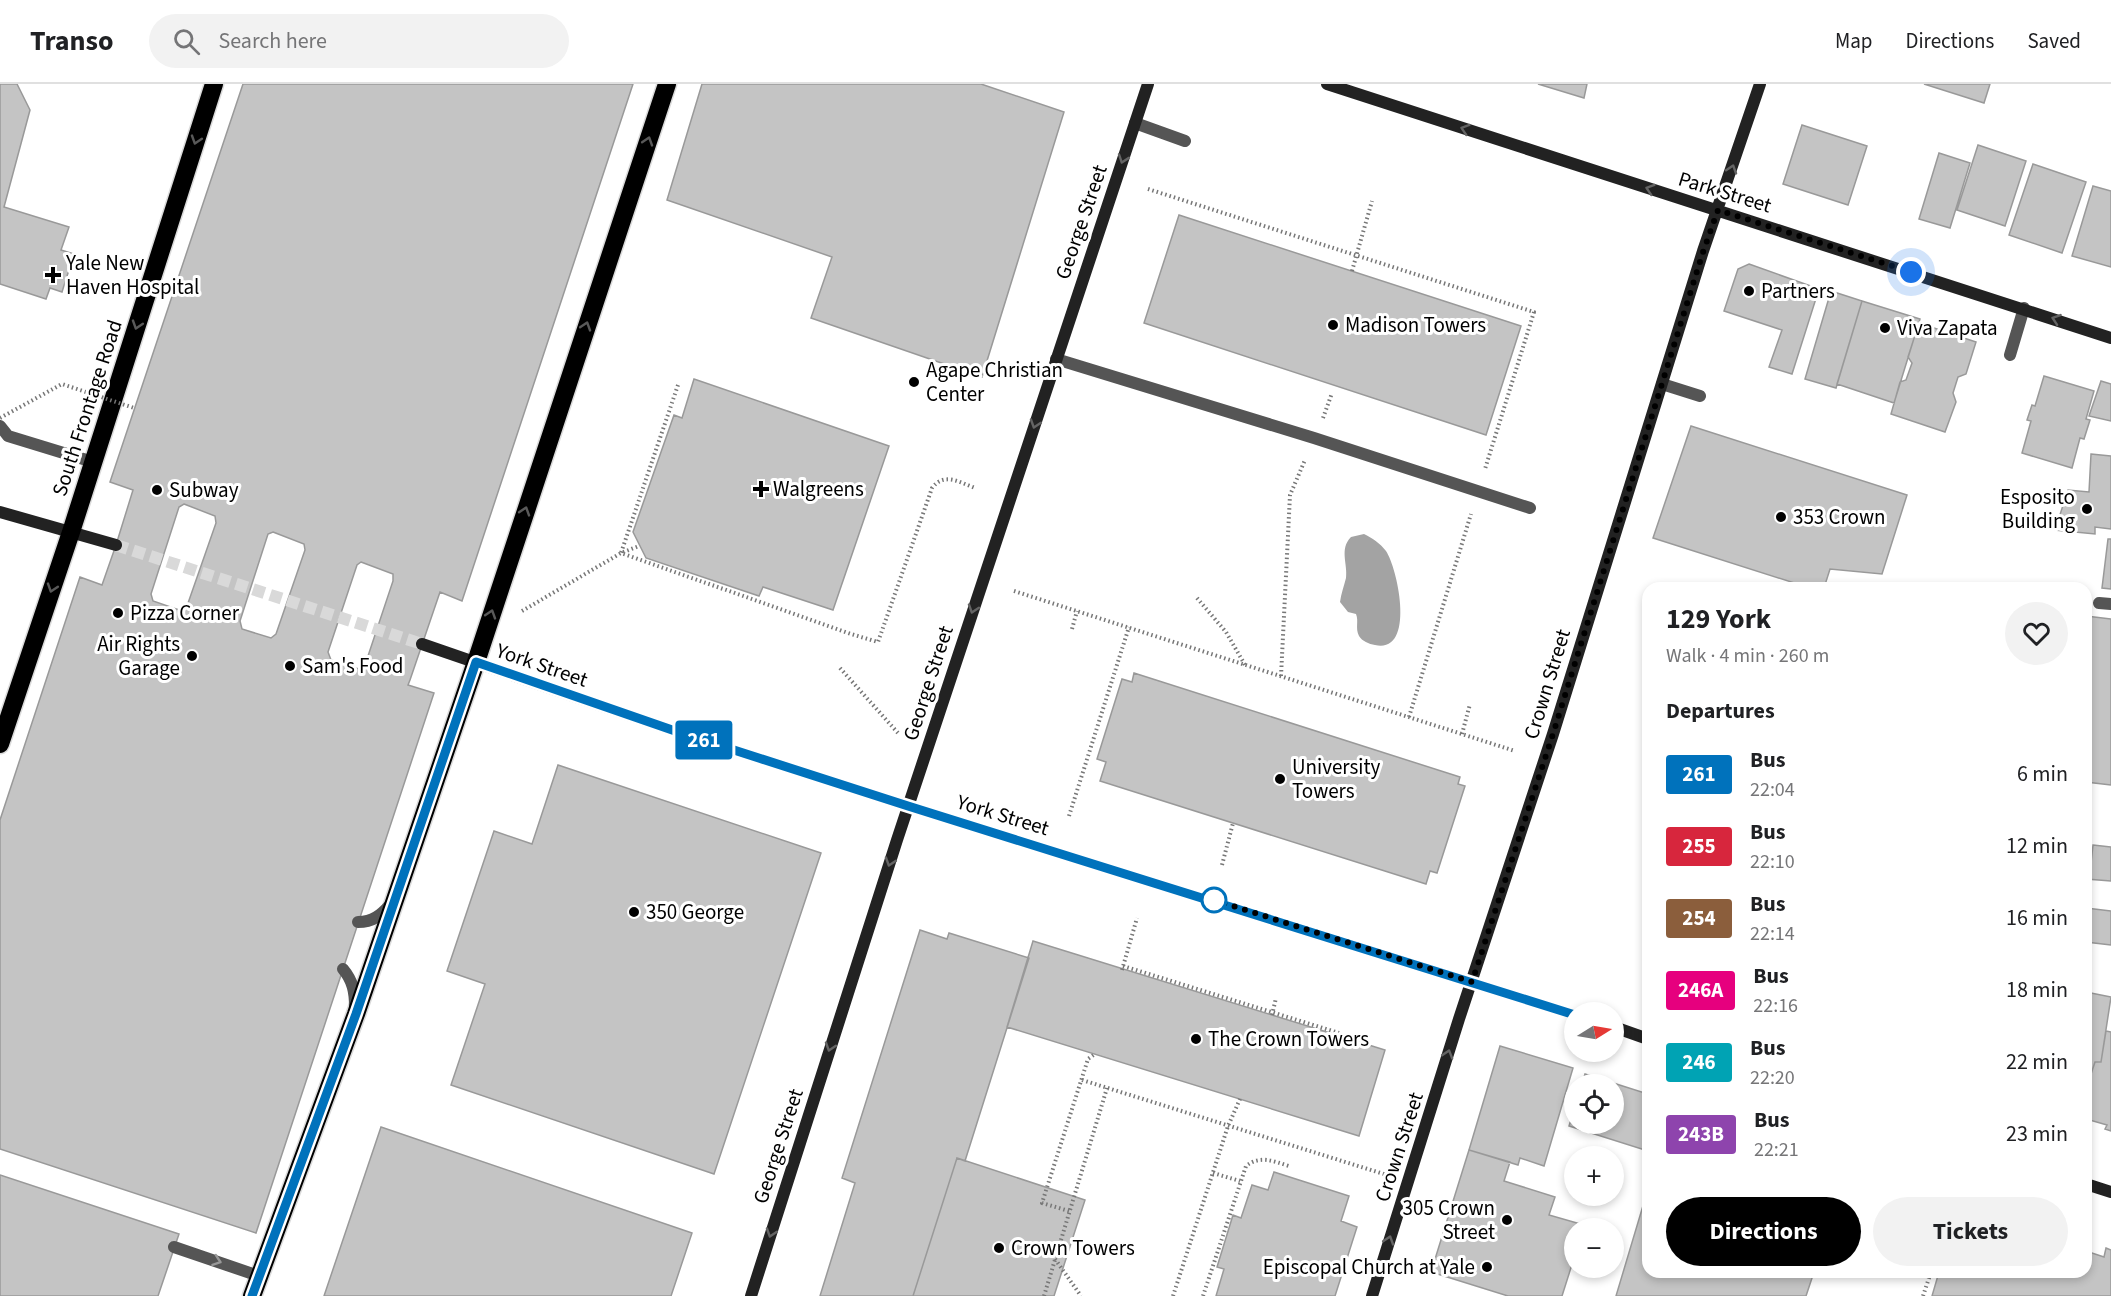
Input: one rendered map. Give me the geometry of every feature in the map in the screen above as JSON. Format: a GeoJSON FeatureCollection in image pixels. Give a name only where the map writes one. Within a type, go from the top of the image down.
{"type":"FeatureCollection","features":[{"type":"Feature","properties":{"kind":"highway","name":"South Frontage Road"},"geometry":{"type":"LineString","coordinates":[[0,744],[71,532],[214,84]]}},
{"type":"Feature","properties":{"kind":"highway"},"geometry":{"type":"LineString","coordinates":[[252,1296],[356,1014],[476,662],[667,84]]}},
{"type":"Feature","properties":{"kind":"main road","name":"George Street"},"geometry":{"type":"LineString","coordinates":[[750,1296],[908,806],[1148,84]]}},
{"type":"Feature","properties":{"kind":"main road","name":"Park Street"},"geometry":{"type":"LineString","coordinates":[[1327,84],[2111,338]]}},
{"type":"Feature","properties":{"kind":"main road","name":"Crown Street"},"geometry":{"type":"LineString","coordinates":[[1372,1296],[1553,734],[1703,252],[1760,84]]}},
{"type":"Feature","properties":{"kind":"main road"},"geometry":{"type":"LineString","coordinates":[[0,512],[116,545]]}},
{"type":"Feature","properties":{"kind":"main road","name":"York Street"},"geometry":{"type":"LineString","coordinates":[[422,644],[678,732],[1564,1011]]}},
{"type":"Feature","properties":{"kind":"main road"},"geometry":{"type":"LineString","coordinates":[[1624,1031],[1642,1037]]}},
{"type":"Feature","properties":{"kind":"main road"},"geometry":{"type":"LineString","coordinates":[[2092,1186],[2111,1192]]}},
{"type":"Feature","properties":{"kind":"lane"},"geometry":{"type":"LineString","coordinates":[[1135,123],[1185,141]]}},
{"type":"Feature","properties":{"kind":"lane"},"geometry":{"type":"LineString","coordinates":[[2010,354],[2024,308]]}},
{"type":"Feature","properties":{"kind":"lane"},"geometry":{"type":"LineString","coordinates":[[1056,359],[1314,438],[1530,508]]}},
{"type":"Feature","properties":{"kind":"lane"},"geometry":{"type":"LineString","coordinates":[[1662,384],[1701,396]]}},
{"type":"Feature","properties":{"kind":"lane"},"geometry":{"type":"LineString","coordinates":[[0,426],[8,436],[93,462]]}},
{"type":"Feature","properties":{"kind":"lane"},"geometry":{"type":"LineString","coordinates":[[358,922],[368,922],[381,915],[394,901]]}},
{"type":"Feature","properties":{"kind":"lane"},"geometry":{"type":"LineString","coordinates":[[343,969],[351,978],[356,1014]]}},
{"type":"Feature","properties":{"kind":"lane"},"geometry":{"type":"LineString","coordinates":[[174,1247],[259,1276]]}},
{"type":"Feature","properties":{"kind":"path"},"geometry":{"type":"LineString","coordinates":[[1148,189],[1533,312],[1484,472]]}},
{"type":"Feature","properties":{"kind":"path"},"geometry":{"type":"LineString","coordinates":[[1352,271],[1372,201]]}},
{"type":"Feature","properties":{"kind":"path"},"geometry":{"type":"LineString","coordinates":[[0,418],[62,384],[134,408]]}},
{"type":"Feature","properties":{"kind":"path"},"geometry":{"type":"LineString","coordinates":[[621,553],[678,386]]}},
{"type":"Feature","properties":{"kind":"path"},"geometry":{"type":"LineString","coordinates":[[1322,420],[1332,393]]}},
{"type":"Feature","properties":{"kind":"path"},"geometry":{"type":"LineString","coordinates":[[1281,676],[1290,495],[1305,460]]}},
{"type":"Feature","properties":{"kind":"path"},"geometry":{"type":"LineString","coordinates":[[621,553],[878,642],[932,488],[936,482],[950,479],[975,488]]}},
{"type":"Feature","properties":{"kind":"path"},"geometry":{"type":"LineString","coordinates":[[1409,717],[1471,514]]}},
{"type":"Feature","properties":{"kind":"path"},"geometry":{"type":"LineString","coordinates":[[522,611],[621,553],[639,546]]}},
{"type":"Feature","properties":{"kind":"path"},"geometry":{"type":"LineString","coordinates":[[1014,591],[1515,751]]}},
{"type":"Feature","properties":{"kind":"path"},"geometry":{"type":"LineString","coordinates":[[1197,598],[1226,632],[1245,665]]}},
{"type":"Feature","properties":{"kind":"path"},"geometry":{"type":"LineString","coordinates":[[1072,629],[1077,611]]}},
{"type":"Feature","properties":{"kind":"path"},"geometry":{"type":"LineString","coordinates":[[1069,816],[1129,627]]}},
{"type":"Feature","properties":{"kind":"path"},"geometry":{"type":"LineString","coordinates":[[840,668],[898,733]]}},
{"type":"Feature","properties":{"kind":"path"},"geometry":{"type":"LineString","coordinates":[[1462,734],[1470,704]]}},
{"type":"Feature","properties":{"kind":"path"},"geometry":{"type":"LineString","coordinates":[[1222,865],[1233,823]]}},
{"type":"Feature","properties":{"kind":"path"},"geometry":{"type":"LineString","coordinates":[[1137,918],[1123,968],[1339,1033]]}},
{"type":"Feature","properties":{"kind":"path"},"geometry":{"type":"LineString","coordinates":[[1272,1014],[1276,998]]}},
{"type":"Feature","properties":{"kind":"path"},"geometry":{"type":"LineString","coordinates":[[1069,1211],[1042,1203],[1088,1059],[1095,1054]]}},
{"type":"Feature","properties":{"kind":"path"},"geometry":{"type":"LineString","coordinates":[[1082,1080],[1408,1182]]}},
{"type":"Feature","properties":{"kind":"path"},"geometry":{"type":"LineString","coordinates":[[1044,1296],[1107,1088]]}},
{"type":"Feature","properties":{"kind":"path"},"geometry":{"type":"LineString","coordinates":[[1173,1296],[1228,1126],[1240,1099]]}},
{"type":"Feature","properties":{"kind":"path"},"geometry":{"type":"LineString","coordinates":[[1203,1296],[1246,1166],[1253,1160],[1266,1159],[1289,1166]]}},
{"type":"Feature","properties":{"kind":"path"},"geometry":{"type":"LineString","coordinates":[[1213,1173],[1240,1181]]}},
{"type":"Feature","properties":{"kind":"path"},"geometry":{"type":"LineString","coordinates":[[1055,1259],[1082,1296]]}},
{"type":"Feature","properties":{"kind":"path"},"geometry":{"type":"LineString","coordinates":[[1923,1296],[1929,1278]]}},
{"type":"Feature","properties":{"kind":"shaded area"},"geometry":{"type":"Polygon","coordinates":[[[1364,534],[1386,551],[1399,591],[1400,624],[1396,637],[1388,644],[1375,645],[1362,639],[1358,633],[1356,614],[1348,612],[1340,602],[1346,578],[1345,547],[1351,537],[1364,534]]]}},
{"type":"Feature","properties":{"kind":"building","name":"Yale New Haven Hospital"},"geometry":{"type":"Polygon","coordinates":[[[0,84],[17,84],[30,110],[4,207],[69,227],[61,250],[74,254],[62,292],[50,288],[46,299],[0,284],[0,84]]]}},
{"type":"Feature","properties":{"kind":"building","name":"Air Rights Garage"},"geometry":{"type":"Polygon","coordinates":[[[243,84],[633,84],[462,601],[440,592],[408,685],[434,693],[256,1233],[0,1149],[0,820],[80,577],[102,585],[116,545],[133,490],[110,482],[243,84]],[[184,504],[179,507],[151,594],[153,601],[182,611],[187,606],[216,523],[215,516],[184,504]],[[273,532],[268,534],[240,621],[242,629],[271,638],[276,634],[305,550],[304,544],[273,532]],[[361,562],[357,565],[328,652],[331,660],[359,669],[365,665],[393,581],[393,574],[361,562]]]}},
{"type":"Feature","properties":{"kind":"building"},"geometry":{"type":"Polygon","coordinates":[[[702,84],[981,84],[1064,112],[982,377],[811,318],[832,257],[667,200],[702,84]]]}},
{"type":"Feature","properties":{"kind":"building"},"geometry":{"type":"Polygon","coordinates":[[[1538,84],[1587,84],[1584,98],[1538,84]]]}},
{"type":"Feature","properties":{"kind":"building"},"geometry":{"type":"Polygon","coordinates":[[[1924,84],[1990,84],[1984,103],[1924,84]]]}},
{"type":"Feature","properties":{"kind":"building"},"geometry":{"type":"Polygon","coordinates":[[[1802,125],[1867,146],[1848,205],[1783,184],[1802,125]]]}},
{"type":"Feature","properties":{"kind":"building"},"geometry":{"type":"Polygon","coordinates":[[[1978,145],[2026,161],[2005,226],[1957,210],[1978,145]]]}},
{"type":"Feature","properties":{"kind":"building"},"geometry":{"type":"Polygon","coordinates":[[[1939,153],[1970,163],[1950,228],[1919,219],[1939,153]]]}},
{"type":"Feature","properties":{"kind":"building"},"geometry":{"type":"Polygon","coordinates":[[[2033,164],[2086,182],[2062,253],[2009,235],[2033,164]]]}},
{"type":"Feature","properties":{"kind":"building"},"geometry":{"type":"Polygon","coordinates":[[[2093,186],[2111,191],[2111,267],[2072,256],[2093,186]]]}},
{"type":"Feature","properties":{"kind":"building","name":"Madison Towers"},"geometry":{"type":"Polygon","coordinates":[[[1179,215],[1521,326],[1486,435],[1144,323],[1179,215]]]}},
{"type":"Feature","properties":{"kind":"building"},"geometry":{"type":"Polygon","coordinates":[[[1749,264],[1819,289],[1792,374],[1769,367],[1782,330],[1724,311],[1738,269],[1749,264]]]}},
{"type":"Feature","properties":{"kind":"building"},"geometry":{"type":"Polygon","coordinates":[[[1831,291],[1862,301],[1836,388],[1805,379],[1831,291]]]}},
{"type":"Feature","properties":{"kind":"building"},"geometry":{"type":"Polygon","coordinates":[[[1862,301],[1920,319],[1894,403],[1837,384],[1862,301]]]}},
{"type":"Feature","properties":{"kind":"building"},"geometry":{"type":"Polygon","coordinates":[[[1919,323],[1976,342],[1966,374],[1958,377],[1953,393],[1956,402],[1945,432],[1891,414],[1900,382],[1906,380],[1912,363],[1908,357],[1919,323]]]}},
{"type":"Feature","properties":{"kind":"building"},"geometry":{"type":"Polygon","coordinates":[[[2044,376],[2094,391],[2086,419],[2090,420],[2084,439],[2080,438],[2072,468],[2022,453],[2031,421],[2027,420],[2032,405],[2035,406],[2044,376]]]}},
{"type":"Feature","properties":{"kind":"building","name":"Walgreens"},"geometry":{"type":"Polygon","coordinates":[[[694,379],[889,446],[833,610],[763,587],[759,596],[646,558],[633,532],[674,415],[682,418],[694,379]]]}},
{"type":"Feature","properties":{"kind":"building"},"geometry":{"type":"Polygon","coordinates":[[[2101,381],[2111,384],[2111,421],[2089,416],[2101,381]]]}},
{"type":"Feature","properties":{"kind":"building","name":"353 Crown"},"geometry":{"type":"Polygon","coordinates":[[[1691,426],[1907,495],[1882,574],[1830,569],[1826,582],[1791,582],[1653,538],[1691,426]]]}},
{"type":"Feature","properties":{"kind":"building","name":"Esposito Building"},"geometry":{"type":"Polygon","coordinates":[[[2091,454],[2111,456],[2111,529],[2095,527],[2095,534],[2055,530],[2068,490],[2089,492],[2091,454]]]}},
{"type":"Feature","properties":{"kind":"building"},"geometry":{"type":"Polygon","coordinates":[[[2108,539],[2111,539],[2111,589],[2102,588],[2108,539]]]}},
{"type":"Feature","properties":{"kind":"building"},"geometry":{"type":"Polygon","coordinates":[[[2092,617],[2111,619],[2111,785],[2092,783],[2092,617]]]}},
{"type":"Feature","properties":{"kind":"building","name":"University Towers"},"geometry":{"type":"Polygon","coordinates":[[[1134,673],[1460,777],[1458,784],[1465,786],[1437,873],[1430,871],[1426,884],[1100,781],[1106,762],[1097,759],[1122,679],[1132,682],[1134,673]]]}},
{"type":"Feature","properties":{"kind":"building","name":"350 George"},"geometry":{"type":"Polygon","coordinates":[[[558,765],[821,853],[714,1174],[451,1085],[485,984],[447,971],[494,831],[532,844],[558,765]]]}},
{"type":"Feature","properties":{"kind":"building"},"geometry":{"type":"Polygon","coordinates":[[[2093,845],[2111,847],[2111,881],[2092,879],[2093,845]]]}},
{"type":"Feature","properties":{"kind":"building"},"geometry":{"type":"Polygon","coordinates":[[[2092,909],[2111,911],[2111,945],[2092,943],[2092,909]]]}},
{"type":"Feature","properties":{"kind":"building"},"geometry":{"type":"Polygon","coordinates":[[[920,930],[947,939],[949,933],[1029,958],[965,1161],[957,1158],[913,1296],[820,1296],[855,1183],[842,1178],[920,930]]]}},
{"type":"Feature","properties":{"kind":"building","name":"The Crown Towers"},"geometry":{"type":"Polygon","coordinates":[[[1033,941],[1385,1050],[1359,1136],[1007,1027],[1033,941]]]}},
{"type":"Feature","properties":{"kind":"building"},"geometry":{"type":"Polygon","coordinates":[[[2092,993],[2111,997],[2101,1062],[2095,1062],[2092,1071],[2092,993]]]}},
{"type":"Feature","properties":{"kind":"building"},"geometry":{"type":"Polygon","coordinates":[[[2106,1031],[2111,1032],[2111,1131],[2105,1129],[2107,1125],[2092,1121],[2092,1071],[2095,1062],[2101,1062],[2106,1031]]]}},
{"type":"Feature","properties":{"kind":"building"},"geometry":{"type":"Polygon","coordinates":[[[1500,1046],[1573,1068],[1571,1074],[1564,1074],[1564,1098],[1544,1166],[1520,1158],[1518,1165],[1469,1150],[1500,1046]]]}},
{"type":"Feature","properties":{"kind":"building"},"geometry":{"type":"Polygon","coordinates":[[[1624,1086],[1642,1092],[1642,1149],[1594,1134],[1624,1134],[1624,1086]]]}},
{"type":"Feature","properties":{"kind":"building"},"geometry":{"type":"Polygon","coordinates":[[[381,1127],[692,1233],[671,1296],[324,1296],[381,1127]]]}},
{"type":"Feature","properties":{"kind":"building","name":"305 Crown Street"},"geometry":{"type":"Polygon","coordinates":[[[1469,1150],[1510,1162],[1504,1181],[1555,1197],[1549,1215],[1564,1219],[1564,1278],[1568,1278],[1562,1296],[1508,1296],[1431,1272],[1469,1150]]]}},
{"type":"Feature","properties":{"kind":"building","name":"Crown Towers"},"geometry":{"type":"Polygon","coordinates":[[[957,1158],[1085,1200],[1054,1296],[913,1296],[957,1158]]]}},
{"type":"Feature","properties":{"kind":"building"},"geometry":{"type":"Polygon","coordinates":[[[1274,1172],[1349,1196],[1341,1221],[1357,1227],[1335,1296],[1216,1296],[1224,1269],[1217,1267],[1233,1215],[1241,1218],[1252,1185],[1268,1190],[1274,1172]]]}},
{"type":"Feature","properties":{"kind":"building"},"geometry":{"type":"Polygon","coordinates":[[[0,1175],[179,1234],[158,1296],[0,1296],[0,1175]]]}},
{"type":"Feature","properties":{"kind":"building"},"geometry":{"type":"Polygon","coordinates":[[[1642,1209],[1642,1278],[1812,1278],[1806,1296],[1616,1296],[1621,1278],[1624,1278],[1624,1269],[1642,1209]]]}},
{"type":"Feature","properties":{"kind":"building"},"geometry":{"type":"Polygon","coordinates":[[[2106,1248],[2111,1250],[2111,1296],[1932,1296],[1937,1278],[2092,1278],[2092,1253],[2104,1257],[2106,1248]]]}},
{"type":"Feature","properties":{"kind":"tunnel"},"geometry":{"type":"LineString","coordinates":[[116,545],[422,644]]}},
{"type":"Feature","properties":{"kind":"bus line","name":"261"},"geometry":{"type":"LineString","coordinates":[[252,1296],[356,1014],[476,662],[678,732],[908,806],[1564,1011]]}},
{"type":"Feature","properties":{"kind":"place","name":"Yale New Haven Hospital"},"geometry":{"type":"Point","coordinates":[53,275]}},
{"type":"Feature","properties":{"kind":"place","name":"Partners"},"geometry":{"type":"Point","coordinates":[1749,291]}},
{"type":"Feature","properties":{"kind":"place","name":"Madison Towers"},"geometry":{"type":"Point","coordinates":[1333,325]}},
{"type":"Feature","properties":{"kind":"place","name":"Viva Zapata"},"geometry":{"type":"Point","coordinates":[1885,328]}},
{"type":"Feature","properties":{"kind":"place","name":"Agape Christian Center"},"geometry":{"type":"Point","coordinates":[914,382]}},
{"type":"Feature","properties":{"kind":"place","name":"Walgreens"},"geometry":{"type":"Point","coordinates":[761,489]}},
{"type":"Feature","properties":{"kind":"place","name":"Subway"},"geometry":{"type":"Point","coordinates":[157,490]}},
{"type":"Feature","properties":{"kind":"place","name":"Esposito Building"},"geometry":{"type":"Point","coordinates":[2087,509]}},
{"type":"Feature","properties":{"kind":"place","name":"353 Crown"},"geometry":{"type":"Point","coordinates":[1781,517]}},
{"type":"Feature","properties":{"kind":"place","name":"Pizza Corner"},"geometry":{"type":"Point","coordinates":[118,613]}},
{"type":"Feature","properties":{"kind":"place","name":"Air Rights Garage"},"geometry":{"type":"Point","coordinates":[192,656]}},
{"type":"Feature","properties":{"kind":"place","name":"Sam's Food"},"geometry":{"type":"Point","coordinates":[290,666]}},
{"type":"Feature","properties":{"kind":"place","name":"University Towers"},"geometry":{"type":"Point","coordinates":[1280,779]}},
{"type":"Feature","properties":{"kind":"place","name":"350 George"},"geometry":{"type":"Point","coordinates":[634,912]}},
{"type":"Feature","properties":{"kind":"place","name":"The Crown Towers"},"geometry":{"type":"Point","coordinates":[1196,1039]}},
{"type":"Feature","properties":{"kind":"place","name":"305 Crown Street"},"geometry":{"type":"Point","coordinates":[1507,1220]}},
{"type":"Feature","properties":{"kind":"place","name":"Crown Towers"},"geometry":{"type":"Point","coordinates":[999,1248]}},
{"type":"Feature","properties":{"kind":"place","name":"Episcopal Church at Yale"},"geometry":{"type":"Point","coordinates":[1487,1267]}},
{"type":"Feature","properties":{"kind":"route"},"geometry":{"type":"LineString","coordinates":[[1214,900],[1472,982],[1553,734],[1718,210],[1911,272]]}}]}
